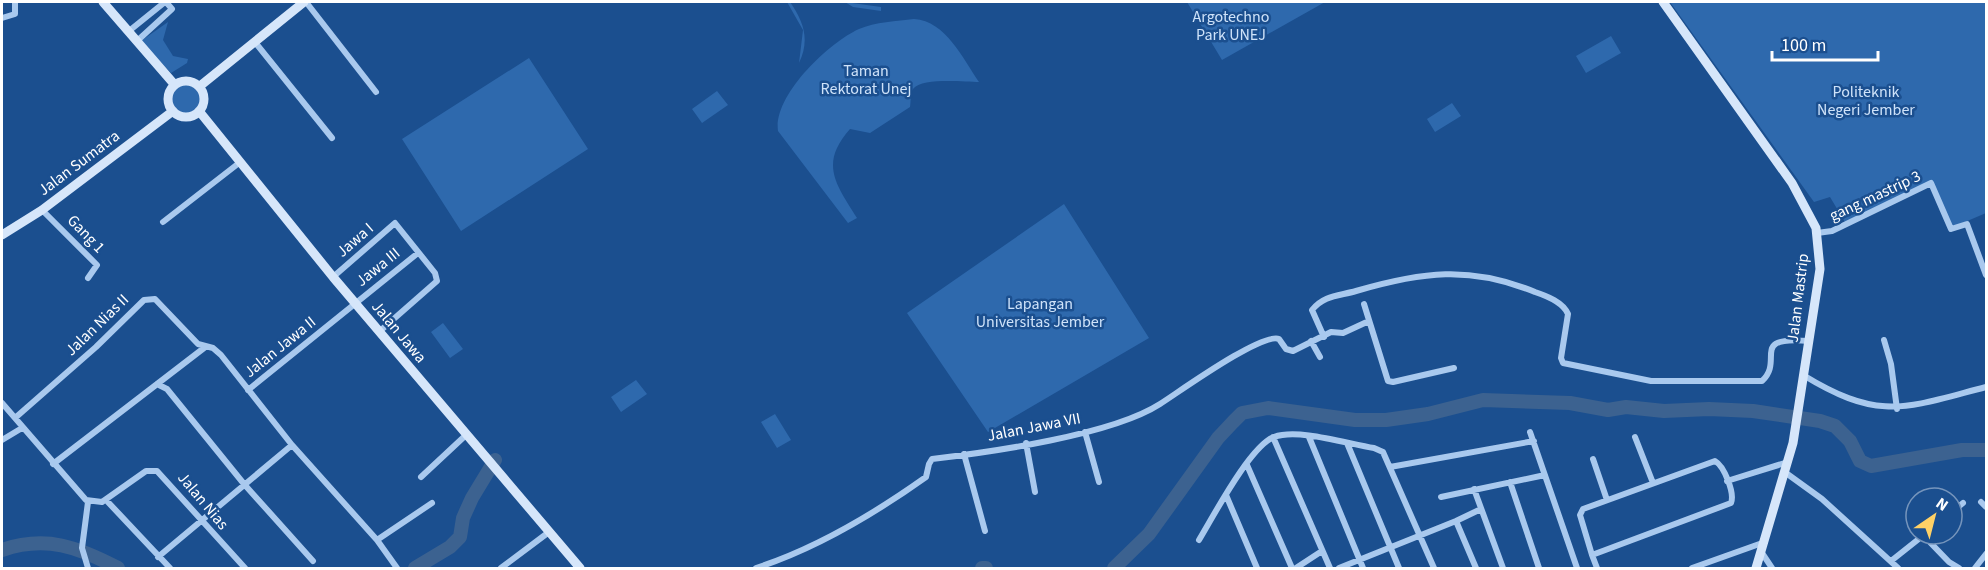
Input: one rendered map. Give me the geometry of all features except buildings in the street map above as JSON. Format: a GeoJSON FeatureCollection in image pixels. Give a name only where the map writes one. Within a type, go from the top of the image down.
{"type":"FeatureCollection","features":[{"type":"Feature","properties":{"kind":"main road"},"geometry":{"type":"LineString","coordinates":[[103,2],[174,84]]}},
{"type":"Feature","properties":{"kind":"main road"},"geometry":{"type":"LineString","coordinates":[[200,86],[305,2]]}},
{"type":"Feature","properties":{"kind":"main road","name":"Jalan Mastrip"},"geometry":{"type":"LineString","coordinates":[[1663,2],[1792,183],[1817,233],[1820,269],[1805,341],[1803,375],[1793,443],[1766,541],[1756,568]]}},
{"type":"Feature","properties":{"kind":"main road"},"geometry":{"type":"LineString","coordinates":[[174,84],[188,81],[200,86]]}},
{"type":"Feature","properties":{"kind":"main road"},"geometry":{"type":"LineString","coordinates":[[174,84],[168,97],[172,111],[187,116],[199,111],[204,100],[200,86]]}},
{"type":"Feature","properties":{"kind":"main road","name":"Jalan Sumatra"},"geometry":{"type":"LineString","coordinates":[[2,235],[42,210],[172,111]]}},
{"type":"Feature","properties":{"kind":"main road","name":"Jalan Jawa"},"geometry":{"type":"LineString","coordinates":[[199,111],[333,277],[491,466],[580,568]]}},
{"type":"Feature","properties":{"kind":"street"},"geometry":{"type":"LineString","coordinates":[[2,18],[15,14],[15,2]]}},
{"type":"Feature","properties":{"kind":"street"},"geometry":{"type":"LineString","coordinates":[[129,32],[165,2],[172,9],[136,41]]}},
{"type":"Feature","properties":{"kind":"street"},"geometry":{"type":"LineString","coordinates":[[305,2],[376,92]]}},
{"type":"Feature","properties":{"kind":"street"},"geometry":{"type":"LineString","coordinates":[[254,41],[332,138]]}},
{"type":"Feature","properties":{"kind":"street"},"geometry":{"type":"LineString","coordinates":[[163,222],[239,163]]}},
{"type":"Feature","properties":{"kind":"street","name":"gang mastrip 3"},"geometry":{"type":"LineString","coordinates":[[1817,233],[1832,231],[1931,183],[1951,229],[1967,225],[1986,275]]}},
{"type":"Feature","properties":{"kind":"street","name":"Gang 1"},"geometry":{"type":"LineString","coordinates":[[42,210],[98,265],[88,278]]}},
{"type":"Feature","properties":{"kind":"street","name":"Jawa I"},"geometry":{"type":"LineString","coordinates":[[333,277],[395,223],[418,253]]}},
{"type":"Feature","properties":{"kind":"street"},"geometry":{"type":"LineString","coordinates":[[380,331],[435,285],[438,279],[418,253]]}},
{"type":"Feature","properties":{"kind":"street","name":"Jawa III"},"geometry":{"type":"LineString","coordinates":[[356,303],[418,253]]}},
{"type":"Feature","properties":{"kind":"street"},"geometry":{"type":"LineString","coordinates":[[1324,337],[1312,310],[1331,295],[1343,295],[1420,274],[1478,276],[1522,286],[1551,298],[1568,314],[1561,358],[1563,363],[1651,381],[1762,381],[1767,376],[1770,350],[1782,340],[1805,341]]}},
{"type":"Feature","properties":{"kind":"street","name":"Jalan Nias II"},"geometry":{"type":"LineString","coordinates":[[15,418],[145,299],[153,298],[204,348],[210,347],[217,351],[248,390]]}},
{"type":"Feature","properties":{"kind":"street","name":"Jalan Jawa II"},"geometry":{"type":"LineString","coordinates":[[356,303],[248,390],[292,445],[377,540],[397,568]]}},
{"type":"Feature","properties":{"kind":"street"},"geometry":{"type":"LineString","coordinates":[[1364,304],[1385,378],[1389,381],[1454,368]]}},
{"type":"Feature","properties":{"kind":"street","name":"Jalan Jawa VII"},"geometry":{"type":"LineString","coordinates":[[756,568],[849,528],[870,516],[926,477],[928,464],[932,459],[1085,432],[1154,408],[1222,363],[1269,338],[1279,339],[1291,351],[1331,332],[1343,333],[1369,321]]}},
{"type":"Feature","properties":{"kind":"street"},"geometry":{"type":"LineString","coordinates":[[1884,340],[1891,364],[1897,409]]}},
{"type":"Feature","properties":{"kind":"street"},"geometry":{"type":"LineString","coordinates":[[1311,341],[1320,357]]}},
{"type":"Feature","properties":{"kind":"street"},"geometry":{"type":"LineString","coordinates":[[53,464],[204,348]]}},
{"type":"Feature","properties":{"kind":"street"},"geometry":{"type":"LineString","coordinates":[[1803,375],[1860,402],[1897,409],[1986,387]]}},
{"type":"Feature","properties":{"kind":"street"},"geometry":{"type":"LineString","coordinates":[[157,384],[167,389],[244,484],[313,561]]}},
{"type":"Feature","properties":{"kind":"street"},"geometry":{"type":"LineString","coordinates":[[2,403],[88,502],[82,555],[88,568]]}},
{"type":"Feature","properties":{"kind":"street"},"geometry":{"type":"LineString","coordinates":[[2,440],[22,428]]}},
{"type":"Feature","properties":{"kind":"street"},"geometry":{"type":"LineString","coordinates":[[1085,432],[1099,482]]}},
{"type":"Feature","properties":{"kind":"street"},"geometry":{"type":"LineString","coordinates":[[1530,432],[1577,568]]}},
{"type":"Feature","properties":{"kind":"street"},"geometry":{"type":"LineString","coordinates":[[421,477],[466,435]]}},
{"type":"Feature","properties":{"kind":"street"},"geometry":{"type":"LineString","coordinates":[[1199,540],[1246,465],[1273,437],[1285,435],[1309,437],[1380,450],[1390,467],[1434,568]]}},
{"type":"Feature","properties":{"kind":"street"},"geometry":{"type":"LineString","coordinates":[[1273,437],[1330,568]]}},
{"type":"Feature","properties":{"kind":"street"},"geometry":{"type":"LineString","coordinates":[[1309,437],[1363,568]]}},
{"type":"Feature","properties":{"kind":"street"},"geometry":{"type":"LineString","coordinates":[[1635,437],[1653,483]]}},
{"type":"Feature","properties":{"kind":"street"},"geometry":{"type":"LineString","coordinates":[[1390,467],[1534,441]]}},
{"type":"Feature","properties":{"kind":"street"},"geometry":{"type":"LineString","coordinates":[[1026,443],[1035,492]]}},
{"type":"Feature","properties":{"kind":"street"},"geometry":{"type":"LineString","coordinates":[[1347,443],[1399,568]]}},
{"type":"Feature","properties":{"kind":"street"},"geometry":{"type":"LineString","coordinates":[[158,556],[292,445]]}},
{"type":"Feature","properties":{"kind":"street"},"geometry":{"type":"LineString","coordinates":[[964,454],[985,531]]}},
{"type":"Feature","properties":{"kind":"street"},"geometry":{"type":"LineString","coordinates":[[1593,459],[1606,500]]}},
{"type":"Feature","properties":{"kind":"street"},"geometry":{"type":"LineString","coordinates":[[1592,555],[1729,505],[1733,500],[1720,463],[1715,461],[1584,508],[1580,513],[1592,555],[1597,568]]}},
{"type":"Feature","properties":{"kind":"street"},"geometry":{"type":"LineString","coordinates":[[1727,481],[1789,461]]}},
{"type":"Feature","properties":{"kind":"street"},"geometry":{"type":"LineString","coordinates":[[1246,465],[1294,568],[1322,551]]}},
{"type":"Feature","properties":{"kind":"street","name":"Jalan Nias"},"geometry":{"type":"LineString","coordinates":[[88,502],[106,500],[146,471],[153,470],[165,477],[244,568]]}},
{"type":"Feature","properties":{"kind":"street"},"geometry":{"type":"LineString","coordinates":[[1786,473],[1822,499],[1898,568]]}},
{"type":"Feature","properties":{"kind":"street"},"geometry":{"type":"LineString","coordinates":[[1441,497],[1545,475]]}},
{"type":"Feature","properties":{"kind":"street"},"geometry":{"type":"LineString","coordinates":[[1510,482],[1539,568]]}},
{"type":"Feature","properties":{"kind":"street"},"geometry":{"type":"LineString","coordinates":[[1474,489],[1503,568]]}},
{"type":"Feature","properties":{"kind":"street"},"geometry":{"type":"LineString","coordinates":[[1226,495],[1257,568]]}},
{"type":"Feature","properties":{"kind":"street"},"geometry":{"type":"LineString","coordinates":[[106,500],[170,568]]}},
{"type":"Feature","properties":{"kind":"street"},"geometry":{"type":"LineString","coordinates":[[1981,502],[1986,507]]}},
{"type":"Feature","properties":{"kind":"street"},"geometry":{"type":"LineString","coordinates":[[377,540],[432,503]]}},
{"type":"Feature","properties":{"kind":"street"},"geometry":{"type":"LineString","coordinates":[[1339,568],[1390,549],[1481,508]]}},
{"type":"Feature","properties":{"kind":"street"},"geometry":{"type":"LineString","coordinates":[[1456,521],[1476,568]]}},
{"type":"Feature","properties":{"kind":"street"},"geometry":{"type":"LineString","coordinates":[[501,568],[549,532]]}},
{"type":"Feature","properties":{"kind":"street"},"geometry":{"type":"LineString","coordinates":[[1692,568],[1766,541]]}},
{"type":"Feature","properties":{"kind":"street"},"geometry":{"type":"LineString","coordinates":[[1891,561],[1910,546]]}},
{"type":"Feature","properties":{"kind":"street"},"geometry":{"type":"LineString","coordinates":[[1934,546],[1949,562],[1959,568]]}},
{"type":"Feature","properties":{"kind":"street"},"geometry":{"type":"LineString","coordinates":[[1762,553],[1772,568]]}},
{"type":"Feature","properties":{"kind":"street"},"geometry":{"type":"LineString","coordinates":[[1975,568],[1986,554]]}},
{"type":"Feature","properties":{"kind":"green space"},"geometry":{"type":"Polygon","coordinates":[[[787,2],[790,2],[795,9],[804,31],[804,47],[799,63],[803,30],[787,2]]]}},
{"type":"Feature","properties":{"kind":"green space"},"geometry":{"type":"Polygon","coordinates":[[[845,2],[881,7],[881,11],[853,7],[845,2]]]}},
{"type":"Feature","properties":{"kind":"green space","name":"Argotechno Park UNEJ"},"geometry":{"type":"Polygon","coordinates":[[[1187,2],[1325,2],[1222,60],[1187,2]]]}},
{"type":"Feature","properties":{"kind":"green space","name":"Politeknik Negeri Jember"},"geometry":{"type":"Polygon","coordinates":[[[1670,2],[1986,2],[1986,213],[1951,228],[1932,182],[1845,222],[1830,197],[1814,202],[1670,2]]]}},
{"type":"Feature","properties":{"kind":"green space","name":"Taman Rektorat Unej"},"geometry":{"type":"Polygon","coordinates":[[[914,19],[935,26],[944,34],[960,52],[979,82],[954,81],[918,85],[912,91],[910,107],[870,133],[850,129],[835,153],[833,164],[837,184],[857,218],[848,223],[778,131],[779,117],[784,102],[805,72],[818,58],[846,36],[865,27],[914,19]]]}},
{"type":"Feature","properties":{"kind":"green space"},"geometry":{"type":"Polygon","coordinates":[[[168,22],[163,40],[173,56],[188,59],[187,63],[171,73],[141,41],[168,22]]]}},
{"type":"Feature","properties":{"kind":"green space"},"geometry":{"type":"Polygon","coordinates":[[[1611,36],[1621,53],[1586,73],[1576,56],[1611,36]]]}},
{"type":"Feature","properties":{"kind":"green space"},"geometry":{"type":"Polygon","coordinates":[[[529,58],[588,149],[461,231],[402,139],[529,58]]]}},
{"type":"Feature","properties":{"kind":"green space"},"geometry":{"type":"Polygon","coordinates":[[[186,81],[199,86],[204,99],[199,112],[186,117],[173,112],[168,99],[173,86],[186,81]]]}},
{"type":"Feature","properties":{"kind":"green space"},"geometry":{"type":"Polygon","coordinates":[[[717,91],[728,105],[702,123],[692,109],[717,91]]]}},
{"type":"Feature","properties":{"kind":"green space"},"geometry":{"type":"Polygon","coordinates":[[[1452,103],[1461,116],[1435,132],[1427,119],[1452,103]]]}},
{"type":"Feature","properties":{"kind":"green space","name":"Lapangan Universitas Jember"},"geometry":{"type":"Polygon","coordinates":[[[1064,204],[1149,338],[988,432],[907,313],[1064,204]]]}},
{"type":"Feature","properties":{"kind":"green space"},"geometry":{"type":"Polygon","coordinates":[[[443,323],[463,349],[450,358],[431,332],[443,323]]]}},
{"type":"Feature","properties":{"kind":"green space"},"geometry":{"type":"Polygon","coordinates":[[[636,380],[647,394],[621,412],[611,397],[636,380]]]}},
{"type":"Feature","properties":{"kind":"green space"},"geometry":{"type":"Polygon","coordinates":[[[775,414],[791,440],[777,448],[761,422],[775,414]]]}},
{"type":"Feature","properties":{"kind":"waterway"},"geometry":{"type":"LineString","coordinates":[[1114,568],[1149,534],[1218,438],[1233,422],[1242,413],[1268,408],[1355,420],[1386,420],[1428,414],[1483,400],[1570,403],[1608,410],[1626,407],[1664,411],[1709,409],[1753,411],[1820,421],[1835,426],[1850,441],[1860,461],[1871,466],[1962,450],[1986,450]]}},
{"type":"Feature","properties":{"kind":"waterway"},"geometry":{"type":"LineString","coordinates":[[415,568],[450,547],[460,537],[463,518],[472,498],[495,460]]}},
{"type":"Feature","properties":{"kind":"waterway"},"geometry":{"type":"LineString","coordinates":[[2,550],[33,544],[62,546],[89,554],[118,568]]}}]}
